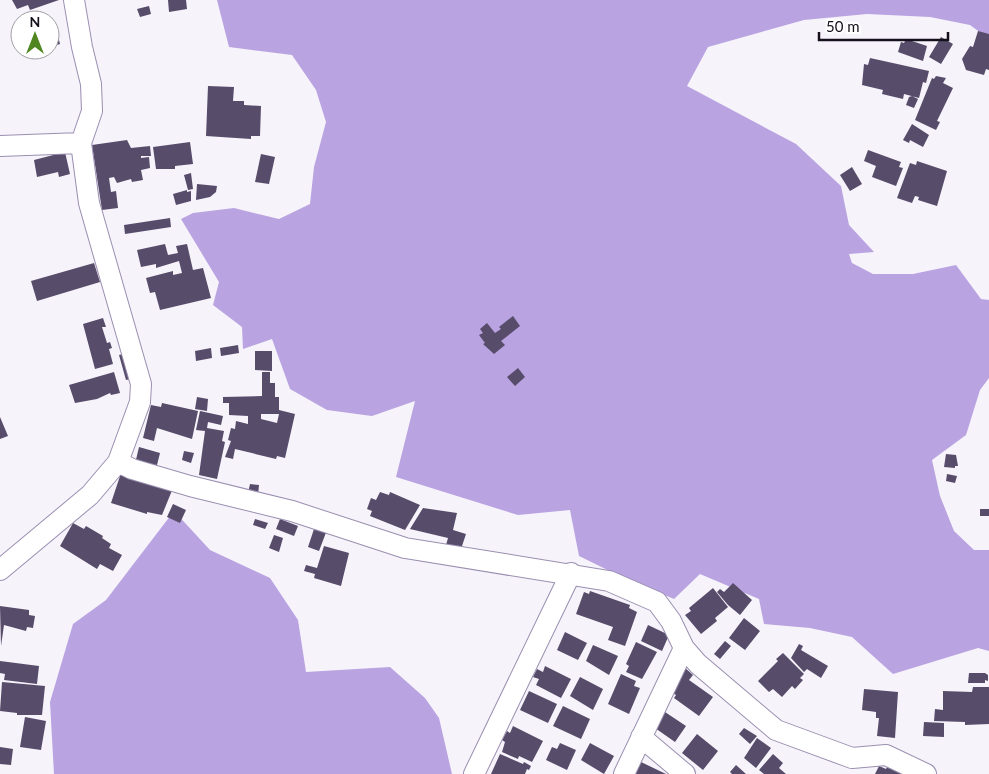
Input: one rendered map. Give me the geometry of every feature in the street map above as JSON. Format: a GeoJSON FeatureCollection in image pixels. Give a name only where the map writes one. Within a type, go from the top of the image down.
{"type":"FeatureCollection","features":[{"type":"Feature","properties":{"kind":"street"},"geometry":{"type":"LineString","coordinates":[[0,570],[90,495],[118,462],[140,402],[141,384],[89,203],[81,143],[92,111],[91,84],[74,0]]}},
{"type":"Feature","properties":{"kind":"street"},"geometry":{"type":"LineString","coordinates":[[0,146],[81,143]]}},
{"type":"Feature","properties":{"kind":"street"},"geometry":{"type":"LineString","coordinates":[[118,462],[132,469],[190,486],[292,511],[405,548],[571,573],[609,581],[657,602],[671,621],[684,648],[698,664],[776,730],[852,758],[886,755],[926,774]]}},
{"type":"Feature","properties":{"kind":"street"},"geometry":{"type":"LineString","coordinates":[[474,774],[571,573]]}},
{"type":"Feature","properties":{"kind":"street"},"geometry":{"type":"LineString","coordinates":[[624,774],[684,648]]}},
{"type":"Feature","properties":{"kind":"street"},"geometry":{"type":"LineString","coordinates":[[641,738],[685,774]]}},
{"type":"Feature","properties":{"kind":"shaded area"},"geometry":{"type":"Polygon","coordinates":[[[217,0],[989,0],[989,39],[970,25],[930,17],[867,14],[804,20],[708,47],[687,86],[796,144],[841,186],[849,225],[874,252],[849,254],[852,263],[873,274],[913,274],[956,265],[981,299],[989,300],[989,378],[980,390],[966,435],[932,460],[940,496],[954,531],[974,550],[989,550],[989,651],[978,648],[893,674],[852,637],[810,628],[764,624],[759,599],[700,574],[674,599],[579,556],[570,510],[518,515],[396,477],[415,401],[372,416],[327,410],[290,389],[272,339],[243,349],[242,327],[213,305],[219,282],[181,219],[193,213],[234,208],[279,219],[310,204],[314,167],[326,122],[316,90],[292,55],[229,47],[217,0]]]}},
{"type":"Feature","properties":{"kind":"shaded area"},"geometry":{"type":"Polygon","coordinates":[[[174,511],[210,550],[270,578],[298,620],[306,672],[390,667],[425,698],[439,718],[452,774],[54,774],[50,702],[73,624],[106,600],[174,511]]]}},
{"type":"Feature","properties":{"kind":"building"},"geometry":{"type":"Polygon","coordinates":[[[12,0],[59,0],[30,10],[28,5],[17,9],[12,0]]]}},
{"type":"Feature","properties":{"kind":"building"},"geometry":{"type":"Polygon","coordinates":[[[168,0],[186,0],[187,9],[169,12],[168,0]]]}},
{"type":"Feature","properties":{"kind":"building"},"geometry":{"type":"Polygon","coordinates":[[[149,6],[151,14],[140,17],[137,9],[149,6]]]}},
{"type":"Feature","properties":{"kind":"building"},"geometry":{"type":"Polygon","coordinates":[[[978,31],[989,34],[989,70],[986,69],[984,75],[966,70],[962,59],[970,46],[973,47],[978,31]]]}},
{"type":"Feature","properties":{"kind":"building"},"geometry":{"type":"Polygon","coordinates":[[[941,37],[953,44],[941,64],[929,57],[941,37]]]}},
{"type":"Feature","properties":{"kind":"building"},"geometry":{"type":"Polygon","coordinates":[[[906,39],[927,46],[923,61],[898,52],[901,42],[904,43],[906,39]]]}},
{"type":"Feature","properties":{"kind":"building"},"geometry":{"type":"Polygon","coordinates":[[[870,58],[929,71],[926,83],[923,82],[919,98],[904,94],[903,99],[882,94],[883,90],[862,85],[864,64],[868,65],[870,58]]]}},
{"type":"Feature","properties":{"kind":"building"},"geometry":{"type":"Polygon","coordinates":[[[936,76],[946,78],[943,83],[953,88],[937,121],[940,122],[936,130],[915,120],[932,78],[934,79],[936,76]]]}},
{"type":"Feature","properties":{"kind":"building"},"geometry":{"type":"Polygon","coordinates":[[[208,86],[234,87],[233,101],[244,101],[244,105],[261,106],[260,136],[251,136],[251,139],[206,136],[208,86]]]}},
{"type":"Feature","properties":{"kind":"building"},"geometry":{"type":"Polygon","coordinates":[[[912,96],[918,99],[914,108],[906,105],[909,97],[912,96]]]}},
{"type":"Feature","properties":{"kind":"building"},"geometry":{"type":"Polygon","coordinates":[[[912,124],[929,135],[923,147],[910,140],[909,143],[903,140],[912,124]]]}},
{"type":"Feature","properties":{"kind":"building"},"geometry":{"type":"Polygon","coordinates":[[[127,140],[131,148],[150,146],[151,156],[141,156],[141,158],[149,157],[150,168],[141,170],[143,180],[132,182],[131,179],[117,183],[114,177],[109,178],[111,192],[116,191],[118,208],[102,210],[92,145],[127,140]]]}},
{"type":"Feature","properties":{"kind":"building"},"geometry":{"type":"Polygon","coordinates":[[[190,142],[193,164],[175,166],[175,169],[156,169],[153,147],[190,142]]]}},
{"type":"Feature","properties":{"kind":"building"},"geometry":{"type":"Polygon","coordinates":[[[868,150],[901,162],[899,167],[903,168],[896,186],[872,177],[876,166],[864,161],[868,150]]]}},
{"type":"Feature","properties":{"kind":"building"},"geometry":{"type":"Polygon","coordinates":[[[65,152],[70,174],[59,177],[58,172],[37,177],[34,160],[65,152]]]}},
{"type":"Feature","properties":{"kind":"building"},"geometry":{"type":"Polygon","coordinates":[[[261,154],[275,157],[269,184],[255,182],[261,154]]]}},
{"type":"Feature","properties":{"kind":"building"},"geometry":{"type":"Polygon","coordinates":[[[917,161],[947,171],[937,206],[918,200],[919,197],[915,196],[912,203],[897,198],[910,163],[916,165],[917,161]]]}},
{"type":"Feature","properties":{"kind":"building"},"geometry":{"type":"Polygon","coordinates":[[[852,167],[862,184],[850,191],[840,175],[852,167]]]}},
{"type":"Feature","properties":{"kind":"building"},"geometry":{"type":"Polygon","coordinates":[[[191,173],[193,189],[188,190],[184,175],[191,173]]]}},
{"type":"Feature","properties":{"kind":"building"},"geometry":{"type":"Polygon","coordinates":[[[197,184],[217,186],[216,192],[210,197],[196,200],[197,184]]]}},
{"type":"Feature","properties":{"kind":"building"},"geometry":{"type":"Polygon","coordinates":[[[187,190],[187,192],[191,191],[191,201],[176,205],[173,194],[187,190]]]}},
{"type":"Feature","properties":{"kind":"building"},"geometry":{"type":"Polygon","coordinates":[[[170,218],[171,227],[125,234],[124,225],[170,218]]]}},
{"type":"Feature","properties":{"kind":"building"},"geometry":{"type":"Polygon","coordinates":[[[165,244],[168,255],[178,253],[176,246],[187,244],[193,270],[203,268],[211,298],[160,310],[155,292],[150,293],[146,278],[173,271],[173,275],[182,273],[179,261],[156,268],[156,264],[141,267],[137,250],[165,244]]]}},
{"type":"Feature","properties":{"kind":"building"},"geometry":{"type":"Polygon","coordinates":[[[94,263],[100,282],[37,301],[31,281],[94,263]]]}},
{"type":"Feature","properties":{"kind":"building"},"geometry":{"type":"Polygon","coordinates":[[[513,316],[520,326],[501,341],[505,345],[494,354],[483,344],[485,343],[479,335],[483,333],[480,329],[487,323],[495,333],[501,329],[499,327],[513,316]]]}},
{"type":"Feature","properties":{"kind":"building"},"geometry":{"type":"Polygon","coordinates":[[[103,318],[106,327],[102,327],[107,343],[110,342],[112,348],[109,349],[113,364],[95,369],[83,324],[103,318]]]}},
{"type":"Feature","properties":{"kind":"building"},"geometry":{"type":"Polygon","coordinates":[[[238,345],[239,353],[221,356],[220,348],[238,345]]]}},
{"type":"Feature","properties":{"kind":"building"},"geometry":{"type":"Polygon","coordinates":[[[211,348],[212,358],[196,361],[195,351],[211,348]]]}},
{"type":"Feature","properties":{"kind":"building"},"geometry":{"type":"Polygon","coordinates":[[[255,351],[272,351],[272,371],[255,370],[255,351]]]}},
{"type":"Feature","properties":{"kind":"building"},"geometry":{"type":"Polygon","coordinates":[[[123,354],[130,379],[126,380],[119,355],[123,354]]]}},
{"type":"Feature","properties":{"kind":"building"},"geometry":{"type":"Polygon","coordinates":[[[518,368],[525,377],[515,386],[507,377],[518,368]]]}},
{"type":"Feature","properties":{"kind":"building"},"geometry":{"type":"Polygon","coordinates":[[[114,372],[120,393],[111,395],[110,393],[97,399],[75,403],[69,385],[114,372]]]}},
{"type":"Feature","properties":{"kind":"building"},"geometry":{"type":"Polygon","coordinates":[[[262,372],[270,372],[270,383],[275,383],[275,397],[279,397],[279,410],[295,414],[285,458],[277,456],[276,459],[235,449],[233,459],[225,457],[231,441],[228,440],[231,428],[235,429],[236,421],[248,424],[248,416],[229,415],[229,403],[223,403],[223,397],[262,396],[262,372]],[[261,414],[261,419],[277,423],[279,414],[261,414]]]}},
{"type":"Feature","properties":{"kind":"building"},"geometry":{"type":"Polygon","coordinates":[[[197,397],[208,399],[207,411],[195,409],[197,397]]]}},
{"type":"Feature","properties":{"kind":"building"},"geometry":{"type":"Polygon","coordinates":[[[162,403],[198,411],[192,439],[157,428],[154,441],[143,438],[151,405],[161,407],[162,403]]]}},
{"type":"Feature","properties":{"kind":"building"},"geometry":{"type":"Polygon","coordinates":[[[200,411],[223,416],[221,425],[208,422],[207,428],[224,431],[222,441],[225,442],[217,479],[199,475],[205,431],[196,430],[200,411]]]}},
{"type":"Feature","properties":{"kind":"building"},"geometry":{"type":"Polygon","coordinates":[[[0,417],[8,436],[0,439],[0,417]]]}},
{"type":"Feature","properties":{"kind":"building"},"geometry":{"type":"Polygon","coordinates":[[[139,447],[160,453],[156,469],[135,464],[139,447]]]}},
{"type":"Feature","properties":{"kind":"building"},"geometry":{"type":"Polygon","coordinates":[[[184,451],[194,453],[191,463],[182,460],[184,451]]]}},
{"type":"Feature","properties":{"kind":"building"},"geometry":{"type":"Polygon","coordinates":[[[946,454],[956,455],[958,466],[955,466],[955,468],[944,467],[946,454]]]}},
{"type":"Feature","properties":{"kind":"building"},"geometry":{"type":"Polygon","coordinates":[[[121,473],[173,488],[162,515],[147,512],[147,514],[111,503],[121,473]]]}},
{"type":"Feature","properties":{"kind":"building"},"geometry":{"type":"Polygon","coordinates":[[[947,474],[957,476],[955,483],[946,481],[947,474]]]}},
{"type":"Feature","properties":{"kind":"building"},"geometry":{"type":"Polygon","coordinates":[[[250,484],[259,485],[258,495],[248,493],[250,484]]]}},
{"type":"Feature","properties":{"kind":"building"},"geometry":{"type":"Polygon","coordinates":[[[380,492],[389,495],[390,492],[420,505],[405,530],[370,516],[372,511],[367,509],[371,498],[376,500],[380,492]]]}},
{"type":"Feature","properties":{"kind":"building"},"geometry":{"type":"Polygon","coordinates":[[[173,504],[186,510],[180,523],[167,517],[173,504]]]}},
{"type":"Feature","properties":{"kind":"building"},"geometry":{"type":"Polygon","coordinates":[[[423,508],[457,513],[453,530],[466,534],[461,549],[446,545],[448,538],[410,529],[423,508]]]}},
{"type":"Feature","properties":{"kind":"building"},"geometry":{"type":"Polygon","coordinates":[[[980,509],[989,509],[989,516],[980,516],[980,509]]]}},
{"type":"Feature","properties":{"kind":"building"},"geometry":{"type":"Polygon","coordinates":[[[255,519],[268,523],[265,529],[253,525],[255,519]]]}},
{"type":"Feature","properties":{"kind":"building"},"geometry":{"type":"Polygon","coordinates":[[[280,519],[298,526],[294,536],[276,529],[280,519]]]}},
{"type":"Feature","properties":{"kind":"building"},"geometry":{"type":"Polygon","coordinates":[[[73,523],[84,529],[86,526],[103,536],[102,538],[111,544],[109,548],[122,555],[113,571],[100,564],[97,569],[60,546],[73,523]]]}},
{"type":"Feature","properties":{"kind":"building"},"geometry":{"type":"Polygon","coordinates":[[[315,526],[327,530],[319,551],[308,547],[315,526]]]}},
{"type":"Feature","properties":{"kind":"building"},"geometry":{"type":"Polygon","coordinates":[[[274,535],[283,538],[279,552],[269,548],[274,535]]]}},
{"type":"Feature","properties":{"kind":"building"},"geometry":{"type":"Polygon","coordinates":[[[324,546],[349,553],[341,586],[314,578],[315,574],[304,571],[306,565],[317,568],[324,546]]]}},
{"type":"Feature","properties":{"kind":"building"},"geometry":{"type":"Polygon","coordinates":[[[733,583],[752,600],[740,615],[717,592],[720,589],[724,592],[733,583]]]}},
{"type":"Feature","properties":{"kind":"building"},"geometry":{"type":"Polygon","coordinates":[[[713,588],[728,607],[715,618],[717,621],[701,634],[685,615],[691,611],[689,608],[713,588]]]}},
{"type":"Feature","properties":{"kind":"building"},"geometry":{"type":"Polygon","coordinates":[[[590,591],[630,605],[629,608],[637,612],[625,646],[608,640],[613,627],[576,614],[584,592],[589,594],[590,591]]]}},
{"type":"Feature","properties":{"kind":"building"},"geometry":{"type":"Polygon","coordinates":[[[0,606],[29,610],[29,615],[35,616],[33,628],[27,627],[26,631],[4,625],[1,646],[0,606]]]}},
{"type":"Feature","properties":{"kind":"building"},"geometry":{"type":"Polygon","coordinates":[[[744,618],[760,631],[745,650],[729,638],[744,618]]]}},
{"type":"Feature","properties":{"kind":"building"},"geometry":{"type":"Polygon","coordinates":[[[648,625],[669,635],[662,651],[641,641],[648,625]]]}},
{"type":"Feature","properties":{"kind":"building"},"geometry":{"type":"Polygon","coordinates":[[[565,632],[587,643],[578,660],[557,650],[565,632]]]}},
{"type":"Feature","properties":{"kind":"building"},"geometry":{"type":"Polygon","coordinates":[[[725,641],[731,646],[720,659],[714,654],[725,641]]]}},
{"type":"Feature","properties":{"kind":"building"},"geometry":{"type":"Polygon","coordinates":[[[636,642],[657,652],[642,679],[626,672],[629,666],[626,664],[636,642]]]}},
{"type":"Feature","properties":{"kind":"building"},"geometry":{"type":"Polygon","coordinates":[[[799,644],[803,646],[801,650],[828,666],[821,678],[807,669],[804,672],[791,658],[799,644]]]}},
{"type":"Feature","properties":{"kind":"building"},"geometry":{"type":"Polygon","coordinates":[[[593,645],[618,656],[609,675],[586,661],[593,645]]]}},
{"type":"Feature","properties":{"kind":"building"},"geometry":{"type":"Polygon","coordinates":[[[783,653],[804,674],[800,678],[803,680],[795,689],[792,686],[782,697],[773,689],[769,692],[758,681],[778,661],[776,659],[783,653]]]}},
{"type":"Feature","properties":{"kind":"building"},"geometry":{"type":"Polygon","coordinates":[[[0,661],[39,666],[37,684],[4,680],[5,674],[0,673],[0,661]]]}},
{"type":"Feature","properties":{"kind":"building"},"geometry":{"type":"Polygon","coordinates":[[[545,666],[571,679],[561,698],[536,685],[539,679],[533,677],[537,669],[543,672],[545,666]]]}},
{"type":"Feature","properties":{"kind":"building"},"geometry":{"type":"Polygon","coordinates":[[[684,667],[693,675],[689,680],[713,697],[699,716],[674,698],[676,695],[670,691],[684,667]]]}},
{"type":"Feature","properties":{"kind":"building"},"geometry":{"type":"Polygon","coordinates":[[[969,673],[985,673],[988,675],[988,681],[985,680],[985,683],[968,683],[969,673]]]}},
{"type":"Feature","properties":{"kind":"building"},"geometry":{"type":"Polygon","coordinates":[[[621,674],[636,681],[634,686],[640,688],[629,714],[608,704],[621,674]]]}},
{"type":"Feature","properties":{"kind":"building"},"geometry":{"type":"Polygon","coordinates":[[[580,677],[603,689],[593,710],[570,696],[580,677]]]}},
{"type":"Feature","properties":{"kind":"building"},"geometry":{"type":"Polygon","coordinates":[[[2,682],[45,686],[42,715],[17,715],[17,713],[0,711],[2,682]]]}},
{"type":"Feature","properties":{"kind":"building"},"geometry":{"type":"Polygon","coordinates":[[[973,687],[989,687],[989,724],[965,725],[965,722],[934,721],[935,709],[943,710],[943,691],[972,692],[973,687]]]}},
{"type":"Feature","properties":{"kind":"building"},"geometry":{"type":"Polygon","coordinates":[[[864,689],[898,692],[895,738],[877,736],[879,718],[876,718],[876,712],[862,710],[864,689]]]}},
{"type":"Feature","properties":{"kind":"building"},"geometry":{"type":"Polygon","coordinates":[[[529,691],[557,704],[548,723],[520,710],[529,691]]]}},
{"type":"Feature","properties":{"kind":"building"},"geometry":{"type":"Polygon","coordinates":[[[563,706],[590,719],[581,739],[553,726],[563,706]]]}},
{"type":"Feature","properties":{"kind":"building"},"geometry":{"type":"Polygon","coordinates":[[[665,712],[686,726],[675,742],[655,728],[665,712]]]}},
{"type":"Feature","properties":{"kind":"building"},"geometry":{"type":"Polygon","coordinates":[[[25,717],[46,721],[41,750],[20,747],[25,717]]]}},
{"type":"Feature","properties":{"kind":"building"},"geometry":{"type":"Polygon","coordinates":[[[924,722],[944,723],[944,737],[923,736],[924,722]]]}},
{"type":"Feature","properties":{"kind":"building"},"geometry":{"type":"Polygon","coordinates":[[[513,726],[543,741],[532,762],[519,756],[518,759],[502,752],[505,742],[502,740],[507,731],[510,733],[513,726]]]}},
{"type":"Feature","properties":{"kind":"building"},"geometry":{"type":"Polygon","coordinates":[[[744,728],[757,736],[750,744],[739,734],[744,728]]]}},
{"type":"Feature","properties":{"kind":"building"},"geometry":{"type":"Polygon","coordinates":[[[697,734],[718,751],[703,770],[682,753],[697,734]]]}},
{"type":"Feature","properties":{"kind":"building"},"geometry":{"type":"Polygon","coordinates":[[[757,738],[771,748],[756,768],[744,758],[757,738]]]}},
{"type":"Feature","properties":{"kind":"building"},"geometry":{"type":"Polygon","coordinates":[[[560,743],[576,750],[567,770],[546,760],[552,747],[557,749],[560,743]]]}},
{"type":"Feature","properties":{"kind":"building"},"geometry":{"type":"Polygon","coordinates":[[[590,743],[614,756],[604,774],[581,760],[590,743]]]}},
{"type":"Feature","properties":{"kind":"building"},"geometry":{"type":"Polygon","coordinates":[[[0,747],[13,749],[11,765],[0,764],[0,747]]]}},
{"type":"Feature","properties":{"kind":"building"},"geometry":{"type":"Polygon","coordinates":[[[500,754],[531,766],[525,774],[491,774],[500,754]]]}},
{"type":"Feature","properties":{"kind":"building"},"geometry":{"type":"Polygon","coordinates":[[[773,754],[783,763],[779,768],[786,774],[764,774],[759,770],[773,754]]]}},
{"type":"Feature","properties":{"kind":"building"},"geometry":{"type":"Polygon","coordinates":[[[641,762],[666,774],[630,774],[641,762]]]}},
{"type":"Feature","properties":{"kind":"building"},"geometry":{"type":"Polygon","coordinates":[[[736,765],[746,774],[732,774],[730,772],[736,765]]]}},
{"type":"Feature","properties":{"kind":"building"},"geometry":{"type":"Polygon","coordinates":[[[879,766],[886,769],[887,767],[903,774],[875,774],[879,766]]]}}]}
